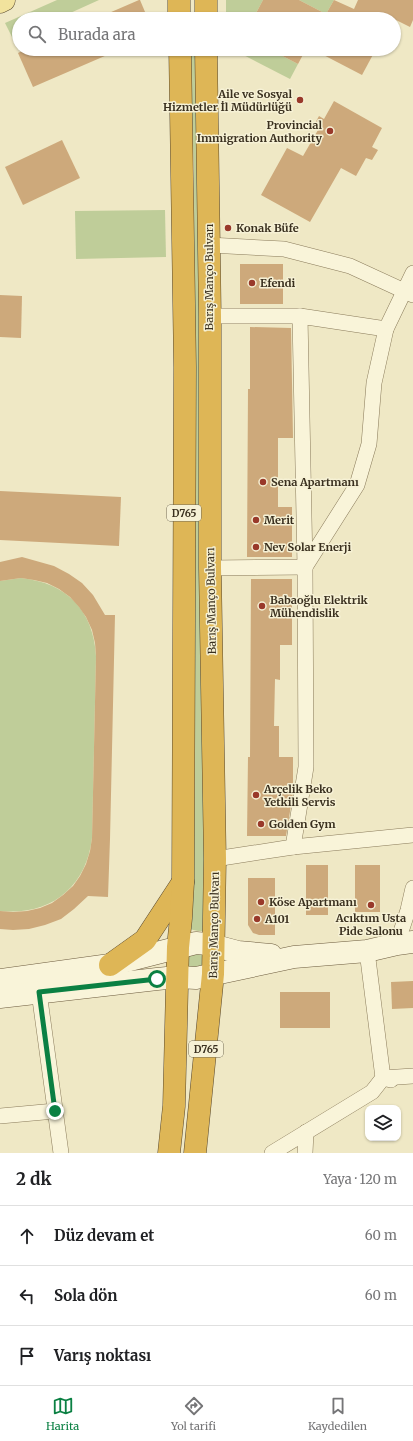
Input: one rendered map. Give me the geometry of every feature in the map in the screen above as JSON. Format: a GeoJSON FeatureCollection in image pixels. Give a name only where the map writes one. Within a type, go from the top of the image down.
{"type":"FeatureCollection","features":[{"type":"Feature","properties":{"kind":"highway"},"geometry":{"type":"LineString","coordinates":[[179,0],[179,12]]}},
{"type":"Feature","properties":{"kind":"highway"},"geometry":{"type":"LineString","coordinates":[[206,0],[206,12]]}},
{"type":"Feature","properties":{"kind":"highway","name":"D765"},"geometry":{"type":"LineString","coordinates":[[169,1153],[174,1106],[178,947],[183,882],[185,367],[180,56]]}},
{"type":"Feature","properties":{"kind":"highway","name":"Barış Manço Bulvarı"},"geometry":{"type":"LineString","coordinates":[[195,1153],[213,974],[215,859],[210,568],[210,316],[206,56]]}},
{"type":"Feature","properties":{"kind":"highway"},"geometry":{"type":"LineString","coordinates":[[110,965],[145,940],[183,882]]}},
{"type":"Feature","properties":{"kind":"main road"},"geometry":{"type":"LineString","coordinates":[[0,2],[4,0]]}},
{"type":"Feature","properties":{"kind":"street"},"geometry":{"type":"LineString","coordinates":[[209,245],[284,249],[350,266],[409,293]]}},
{"type":"Feature","properties":{"kind":"street"},"geometry":{"type":"LineString","coordinates":[[305,567],[357,485],[369,444],[374,383],[386,329],[409,293],[413,273]]}},
{"type":"Feature","properties":{"kind":"street"},"geometry":{"type":"LineString","coordinates":[[210,316],[300,316],[386,329]]}},
{"type":"Feature","properties":{"kind":"street"},"geometry":{"type":"LineString","coordinates":[[293,847],[306,767],[305,567],[300,316]]}},
{"type":"Feature","properties":{"kind":"street"},"geometry":{"type":"LineString","coordinates":[[210,568],[305,567]]}},
{"type":"Feature","properties":{"kind":"street"},"geometry":{"type":"LineString","coordinates":[[215,859],[293,847],[413,835]]}},
{"type":"Feature","properties":{"kind":"street"},"geometry":{"type":"LineString","coordinates":[[0,997],[177,977],[196,978],[294,957],[368,951],[405,943],[408,910],[413,888]]}},
{"type":"Feature","properties":{"kind":"street"},"geometry":{"type":"LineString","coordinates":[[0,980],[110,965],[196,943],[238,952],[294,957]]}},
{"type":"Feature","properties":{"kind":"street"},"geometry":{"type":"LineString","coordinates":[[272,1153],[372,1092],[383,1078],[368,951]]}},
{"type":"Feature","properties":{"kind":"street"},"geometry":{"type":"LineString","coordinates":[[39,992],[61,1153]]}},
{"type":"Feature","properties":{"kind":"street"},"geometry":{"type":"LineString","coordinates":[[383,1078],[413,1076]]}},
{"type":"Feature","properties":{"kind":"street"},"geometry":{"type":"LineString","coordinates":[[383,1078],[413,1083]]}},
{"type":"Feature","properties":{"kind":"street"},"geometry":{"type":"LineString","coordinates":[[0,1116],[55,1111]]}},
{"type":"Feature","properties":{"kind":"street"},"geometry":{"type":"LineString","coordinates":[[305,1153],[306,1132]]}},
{"type":"Feature","properties":{"kind":"green space"},"geometry":{"type":"Polygon","coordinates":[[[57,0],[99,0],[72,12],[30,12],[57,0]]]}},
{"type":"Feature","properties":{"kind":"green space"},"geometry":{"type":"Polygon","coordinates":[[[226,0],[263,0],[257,12],[226,12],[226,0]]]}},
{"type":"Feature","properties":{"kind":"green space"},"geometry":{"type":"Polygon","coordinates":[[[299,0],[334,0],[327,12],[322,12],[299,0]]]}},
{"type":"Feature","properties":{"kind":"green space"},"geometry":{"type":"Polygon","coordinates":[[[12,20],[12,37],[5,23],[12,20]]]}},
{"type":"Feature","properties":{"kind":"green space"},"geometry":{"type":"Polygon","coordinates":[[[189,56],[197,56],[207,931],[189,929],[193,859],[195,770],[194,169],[189,56]]]}},
{"type":"Feature","properties":{"kind":"green space"},"geometry":{"type":"Polygon","coordinates":[[[246,56],[283,56],[298,64],[290,79],[246,56]]]}},
{"type":"Feature","properties":{"kind":"green space"},"geometry":{"type":"Polygon","coordinates":[[[165,210],[166,257],[76,259],[75,211],[165,210]]]}},
{"type":"Feature","properties":{"kind":"green space"},"geometry":{"type":"Polygon","coordinates":[[[21,578],[52,586],[75,602],[83,612],[94,640],[96,656],[92,838],[88,856],[82,871],[73,884],[62,895],[50,903],[35,909],[0,911],[0,581],[21,578]]]}},
{"type":"Feature","properties":{"kind":"green space"},"geometry":{"type":"Polygon","coordinates":[[[188,953],[203,953],[207,963],[191,974],[184,960],[188,953]]]}},
{"type":"Feature","properties":{"kind":"building"},"geometry":{"type":"Polygon","coordinates":[[[140,0],[145,12],[111,12],[140,0]]]}},
{"type":"Feature","properties":{"kind":"building"},"geometry":{"type":"Polygon","coordinates":[[[263,0],[299,0],[322,12],[257,12],[263,0]]]}},
{"type":"Feature","properties":{"kind":"building"},"geometry":{"type":"Polygon","coordinates":[[[334,0],[354,9],[358,0],[413,0],[413,20],[410,27],[401,22],[401,12],[327,12],[334,0]]]}},
{"type":"Feature","properties":{"kind":"building"},"geometry":{"type":"Polygon","coordinates":[[[19,56],[105,56],[33,87],[19,56]]]}},
{"type":"Feature","properties":{"kind":"building"},"geometry":{"type":"Polygon","coordinates":[[[283,56],[302,56],[298,64],[283,56]]]}},
{"type":"Feature","properties":{"kind":"building"},"geometry":{"type":"Polygon","coordinates":[[[325,56],[372,56],[362,75],[325,56]]]}},
{"type":"Feature","properties":{"kind":"building"},"geometry":{"type":"Polygon","coordinates":[[[334,101],[382,128],[372,147],[378,150],[372,160],[366,158],[356,176],[341,168],[310,222],[261,195],[287,148],[303,156],[318,130],[313,127],[319,116],[324,119],[334,101]]]}},
{"type":"Feature","properties":{"kind":"building"},"geometry":{"type":"Polygon","coordinates":[[[62,140],[80,178],[23,205],[5,167],[62,140]]]}},
{"type":"Feature","properties":{"kind":"building"},"geometry":{"type":"Polygon","coordinates":[[[240,264],[283,264],[283,304],[240,304],[240,264]]]}},
{"type":"Feature","properties":{"kind":"building"},"geometry":{"type":"Polygon","coordinates":[[[0,295],[22,296],[21,338],[0,337],[0,295]]]}},
{"type":"Feature","properties":{"kind":"building"},"geometry":{"type":"Polygon","coordinates":[[[250,327],[291,328],[293,438],[278,438],[278,507],[292,507],[292,557],[247,557],[250,327]]]}},
{"type":"Feature","properties":{"kind":"building"},"geometry":{"type":"Polygon","coordinates":[[[0,491],[121,497],[119,546],[0,540],[0,491]]]}},
{"type":"Feature","properties":{"kind":"building"},"geometry":{"type":"Polygon","coordinates":[[[22,557],[54,566],[69,574],[82,583],[93,595],[105,615],[115,615],[110,839],[108,897],[88,896],[61,919],[29,929],[13,930],[0,929],[0,911],[27,911],[40,908],[52,903],[63,895],[73,886],[80,876],[86,864],[92,838],[96,656],[92,630],[79,607],[70,597],[59,589],[47,583],[21,578],[0,581],[0,562],[22,557]]]}},
{"type":"Feature","properties":{"kind":"building"},"geometry":{"type":"Polygon","coordinates":[[[251,579],[292,579],[292,645],[280,645],[280,680],[275,679],[274,726],[279,726],[279,757],[293,757],[293,793],[286,836],[247,836],[248,757],[250,757],[251,579]]]}},
{"type":"Feature","properties":{"kind":"building"},"geometry":{"type":"Polygon","coordinates":[[[306,865],[328,865],[328,915],[306,915],[306,865]]]}},
{"type":"Feature","properties":{"kind":"building"},"geometry":{"type":"Polygon","coordinates":[[[355,865],[380,865],[380,912],[355,912],[355,865]]]}},
{"type":"Feature","properties":{"kind":"building","name":"Köse Apartmanı"},"geometry":{"type":"Polygon","coordinates":[[[248,878],[275,878],[275,935],[259,935],[253,933],[248,925],[248,878]]]}},
{"type":"Feature","properties":{"kind":"building"},"geometry":{"type":"Polygon","coordinates":[[[413,981],[413,1008],[392,1009],[391,982],[413,981]]]}},
{"type":"Feature","properties":{"kind":"building"},"geometry":{"type":"Polygon","coordinates":[[[280,992],[330,992],[330,1028],[280,1028],[280,992]]]}},
{"type":"Feature","properties":{"kind":"place","name":"Aile ve Sosyal Hizmetler İl Müdürlüğü"},"geometry":{"type":"Point","coordinates":[300,100]}},
{"type":"Feature","properties":{"kind":"place","name":"Provincial Immigration Authority"},"geometry":{"type":"Point","coordinates":[330,131]}},
{"type":"Feature","properties":{"kind":"place","name":"Konak Büfe"},"geometry":{"type":"Point","coordinates":[228,228]}},
{"type":"Feature","properties":{"kind":"place","name":"Efendi"},"geometry":{"type":"Point","coordinates":[252,283]}},
{"type":"Feature","properties":{"kind":"place","name":"Sena Apartmanı"},"geometry":{"type":"Point","coordinates":[263,482]}},
{"type":"Feature","properties":{"kind":"place","name":"Merit"},"geometry":{"type":"Point","coordinates":[256,520]}},
{"type":"Feature","properties":{"kind":"place","name":"Nev Solar Enerji"},"geometry":{"type":"Point","coordinates":[256,547]}},
{"type":"Feature","properties":{"kind":"place","name":"Babaoğlu Elektrik Mühendislik"},"geometry":{"type":"Point","coordinates":[262,606]}},
{"type":"Feature","properties":{"kind":"place","name":"Arçelik Beko Yetkili Servis"},"geometry":{"type":"Point","coordinates":[256,795]}},
{"type":"Feature","properties":{"kind":"place","name":"Golden Gym"},"geometry":{"type":"Point","coordinates":[261,824]}},
{"type":"Feature","properties":{"kind":"place","name":"Köse Apartmanı"},"geometry":{"type":"Point","coordinates":[261,902]}},
{"type":"Feature","properties":{"kind":"place","name":"Acıktım Usta Pide Salonu"},"geometry":{"type":"Point","coordinates":[371,905]}},
{"type":"Feature","properties":{"kind":"place","name":"A101"},"geometry":{"type":"Point","coordinates":[257,919]}},
{"type":"Feature","properties":{"kind":"route"},"geometry":{"type":"LineString","coordinates":[[55,1111],[39,992],[157,979]]}}]}
